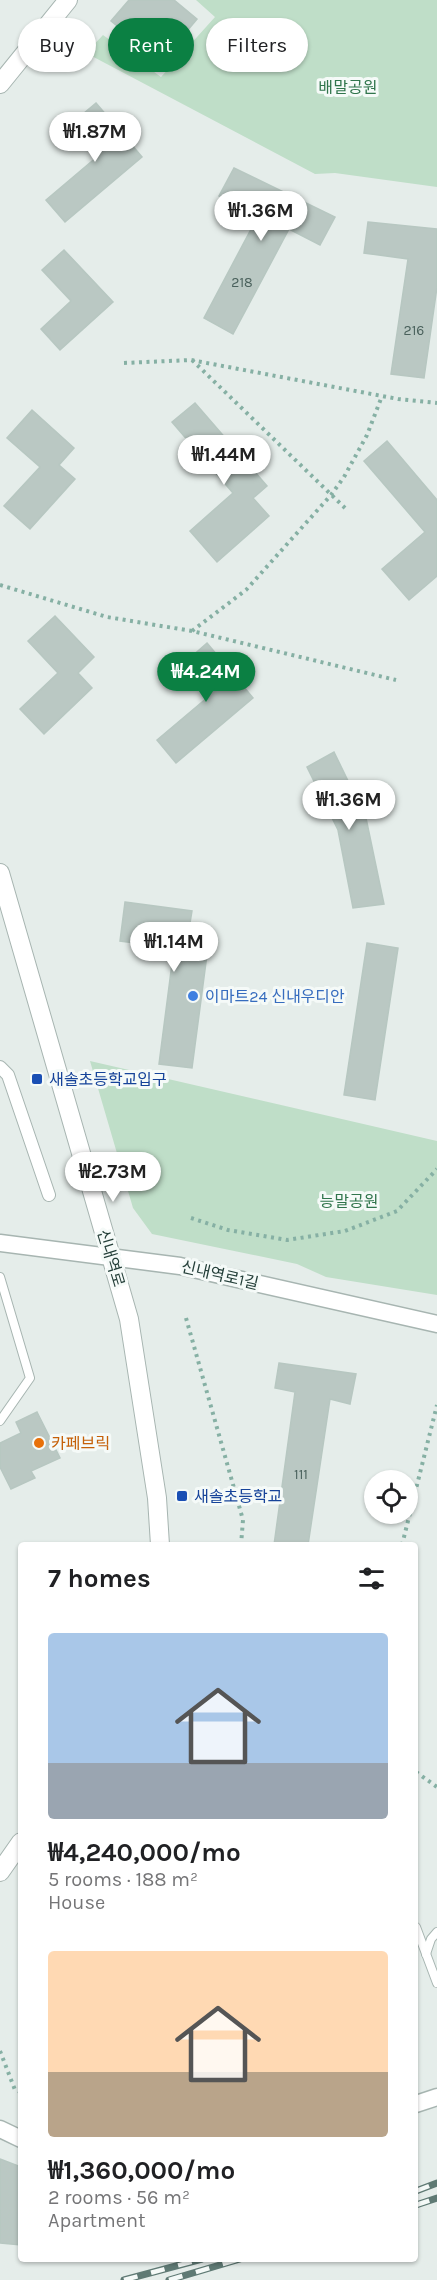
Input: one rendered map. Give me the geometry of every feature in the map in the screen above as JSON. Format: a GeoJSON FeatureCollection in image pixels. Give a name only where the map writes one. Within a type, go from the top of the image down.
{"type":"FeatureCollection","features":[{"type":"Feature","properties":{"kind":"street"},"geometry":{"type":"LineString","coordinates":[[0,84],[68,0]]}},
{"type":"Feature","properties":{"kind":"street","name":"신내역로"},"geometry":{"type":"LineString","coordinates":[[0,873],[129,1319],[157,1498],[160,1542]]}},
{"type":"Feature","properties":{"kind":"street"},"geometry":{"type":"LineString","coordinates":[[0,1067],[8,1075],[50,1195]]}},
{"type":"Feature","properties":{"kind":"street","name":"신내역로1길"},"geometry":{"type":"LineString","coordinates":[[0,1243],[180,1266],[437,1324]]}},
{"type":"Feature","properties":{"kind":"street"},"geometry":{"type":"LineString","coordinates":[[0,1872],[18,1846]]}},
{"type":"Feature","properties":{"kind":"street"},"geometry":{"type":"LineString","coordinates":[[418,2103],[437,2097]]}},
{"type":"Feature","properties":{"kind":"street"},"geometry":{"type":"LineString","coordinates":[[0,2129],[18,2138]]}},
{"type":"Feature","properties":{"kind":"lane"},"geometry":{"type":"LineString","coordinates":[[0,1278],[30,1378],[0,1421]]}},
{"type":"Feature","properties":{"kind":"lane"},"geometry":{"type":"LineString","coordinates":[[426,1955],[431,1939],[437,1932]]}},
{"type":"Feature","properties":{"kind":"lane"},"geometry":{"type":"LineString","coordinates":[[418,1933],[437,1983]]}},
{"type":"Feature","properties":{"kind":"path"},"geometry":{"type":"LineString","coordinates":[[191,360],[345,508]]}},
{"type":"Feature","properties":{"kind":"path"},"geometry":{"type":"LineString","coordinates":[[124,363],[191,360],[382,396],[437,403]]}},
{"type":"Feature","properties":{"kind":"path"},"geometry":{"type":"LineString","coordinates":[[192,631],[246,590],[331,495],[368,435],[382,396]]}},
{"type":"Feature","properties":{"kind":"path"},"geometry":{"type":"LineString","coordinates":[[0,585],[107,617],[192,631],[396,680]]}},
{"type":"Feature","properties":{"kind":"path"},"geometry":{"type":"LineString","coordinates":[[191,1218],[228,1230],[287,1240],[345,1232],[398,1211],[437,1169]]}},
{"type":"Feature","properties":{"kind":"path"},"geometry":{"type":"LineString","coordinates":[[186,1318],[243,1520],[241,1542]]}},
{"type":"Feature","properties":{"kind":"path"},"geometry":{"type":"LineString","coordinates":[[403,1542],[437,1405]]}},
{"type":"Feature","properties":{"kind":"path"},"geometry":{"type":"LineString","coordinates":[[418,1773],[437,1787]]}},
{"type":"Feature","properties":{"kind":"path"},"geometry":{"type":"LineString","coordinates":[[0,2051],[15,2090],[18,2091]]}},
{"type":"Feature","properties":{"kind":"green space","name":"배말공원"},"geometry":{"type":"Polygon","coordinates":[[[196,0],[437,0],[437,187],[335,173],[315,174],[122,72],[154,72],[161,77],[166,72],[194,72],[194,40],[206,27],[206,72],[308,72],[308,18],[215,17],[196,0]]]}},
{"type":"Feature","properties":{"kind":"green space","name":"배말공원"},"geometry":{"type":"Polygon","coordinates":[[[103,35],[108,39],[108,65],[96,58],[96,42],[103,35]]]}},
{"type":"Feature","properties":{"kind":"green space","name":"능말공원"},"geometry":{"type":"Polygon","coordinates":[[[90,1061],[437,1141],[437,1295],[326,1277],[297,1264],[152,1234],[133,1208],[90,1061]]]}},
{"type":"Feature","properties":{"kind":"building"},"geometry":{"type":"Polygon","coordinates":[[[129,0],[174,0],[197,19],[194,23],[194,18],[114,18],[129,0]]]}},
{"type":"Feature","properties":{"kind":"building"},"geometry":{"type":"Polygon","coordinates":[[[96,103],[142,157],[65,222],[46,200],[98,156],[71,124],[96,103]]]}},
{"type":"Feature","properties":{"kind":"building"},"geometry":{"type":"Polygon","coordinates":[[[234,168],[335,217],[320,245],[289,229],[233,334],[204,318],[258,216],[219,196],[234,168]]]}},
{"type":"Feature","properties":{"kind":"building"},"geometry":{"type":"Polygon","coordinates":[[[368,222],[437,229],[437,287],[424,378],[391,374],[408,259],[364,253],[368,222]]]}},
{"type":"Feature","properties":{"kind":"building"},"geometry":{"type":"Polygon","coordinates":[[[64,250],[113,302],[60,350],[41,329],[71,301],[42,270],[64,250]]]}},
{"type":"Feature","properties":{"kind":"building"},"geometry":{"type":"Polygon","coordinates":[[[195,403],[267,486],[253,498],[269,516],[217,562],[190,531],[233,493],[172,422],[195,403]]]}},
{"type":"Feature","properties":{"kind":"building"},"geometry":{"type":"Polygon","coordinates":[[[32,410],[74,448],[59,465],[75,479],[30,529],[4,506],[40,467],[7,438],[32,410]]]}},
{"type":"Feature","properties":{"kind":"building"},"geometry":{"type":"Polygon","coordinates":[[[387,441],[437,500],[437,576],[409,600],[382,569],[425,532],[364,461],[387,441]]]}},
{"type":"Feature","properties":{"kind":"building"},"geometry":{"type":"Polygon","coordinates":[[[55,616],[94,657],[78,673],[92,688],[44,734],[20,709],[58,673],[28,641],[55,616]]]}},
{"type":"Feature","properties":{"kind":"building"},"geometry":{"type":"Polygon","coordinates":[[[207,643],[253,698],[176,763],[157,740],[208,697],[182,665],[207,643]]]}},
{"type":"Feature","properties":{"kind":"building"},"geometry":{"type":"Polygon","coordinates":[[[334,752],[366,818],[384,904],[353,908],[338,830],[307,767],[334,752]]]}},
{"type":"Feature","properties":{"kind":"building"},"geometry":{"type":"Polygon","coordinates":[[[125,902],[192,911],[189,929],[210,932],[192,1068],[159,1064],[174,948],[120,941],[125,902]]]}},
{"type":"Feature","properties":{"kind":"building"},"geometry":{"type":"Polygon","coordinates":[[[367,943],[398,948],[375,1100],[344,1095],[367,943]]]}},
{"type":"Feature","properties":{"kind":"building"},"geometry":{"type":"Polygon","coordinates":[[[279,1363],[356,1374],[350,1404],[330,1399],[308,1542],[274,1542],[295,1392],[275,1388],[279,1363]]]}},
{"type":"Feature","properties":{"kind":"building"},"geometry":{"type":"Polygon","coordinates":[[[37,1412],[60,1458],[31,1471],[35,1478],[11,1489],[0,1467],[0,1443],[21,1433],[16,1422],[37,1412]]]}},
{"type":"Feature","properties":{"kind":"building"},"geometry":{"type":"Polygon","coordinates":[[[0,2159],[18,2166],[18,2245],[0,2243],[0,2159]]]}},
{"type":"Feature","properties":{"kind":"railway"},"geometry":{"type":"LineString","coordinates":[[418,2190],[437,2183]]}},
{"type":"Feature","properties":{"kind":"railway"},"geometry":{"type":"LineString","coordinates":[[418,2204],[437,2198]]}},
{"type":"Feature","properties":{"kind":"railway"},"geometry":{"type":"LineString","coordinates":[[124,2280],[191,2262]]}},
{"type":"Feature","properties":{"kind":"railway"},"geometry":{"type":"LineString","coordinates":[[169,2280],[230,2262]]}},
{"type":"Feature","properties":{"kind":"place","name":"이마트24 신내우디안"},"geometry":{"type":"Point","coordinates":[193,996]}},
{"type":"Feature","properties":{"kind":"place","name":"새솔초등학교입구"},"geometry":{"type":"Point","coordinates":[37,1079]}},
{"type":"Feature","properties":{"kind":"place","name":"카페브릭"},"geometry":{"type":"Point","coordinates":[39,1443]}},
{"type":"Feature","properties":{"kind":"place","name":"새솔초등학교"},"geometry":{"type":"Point","coordinates":[182,1496]}}]}
